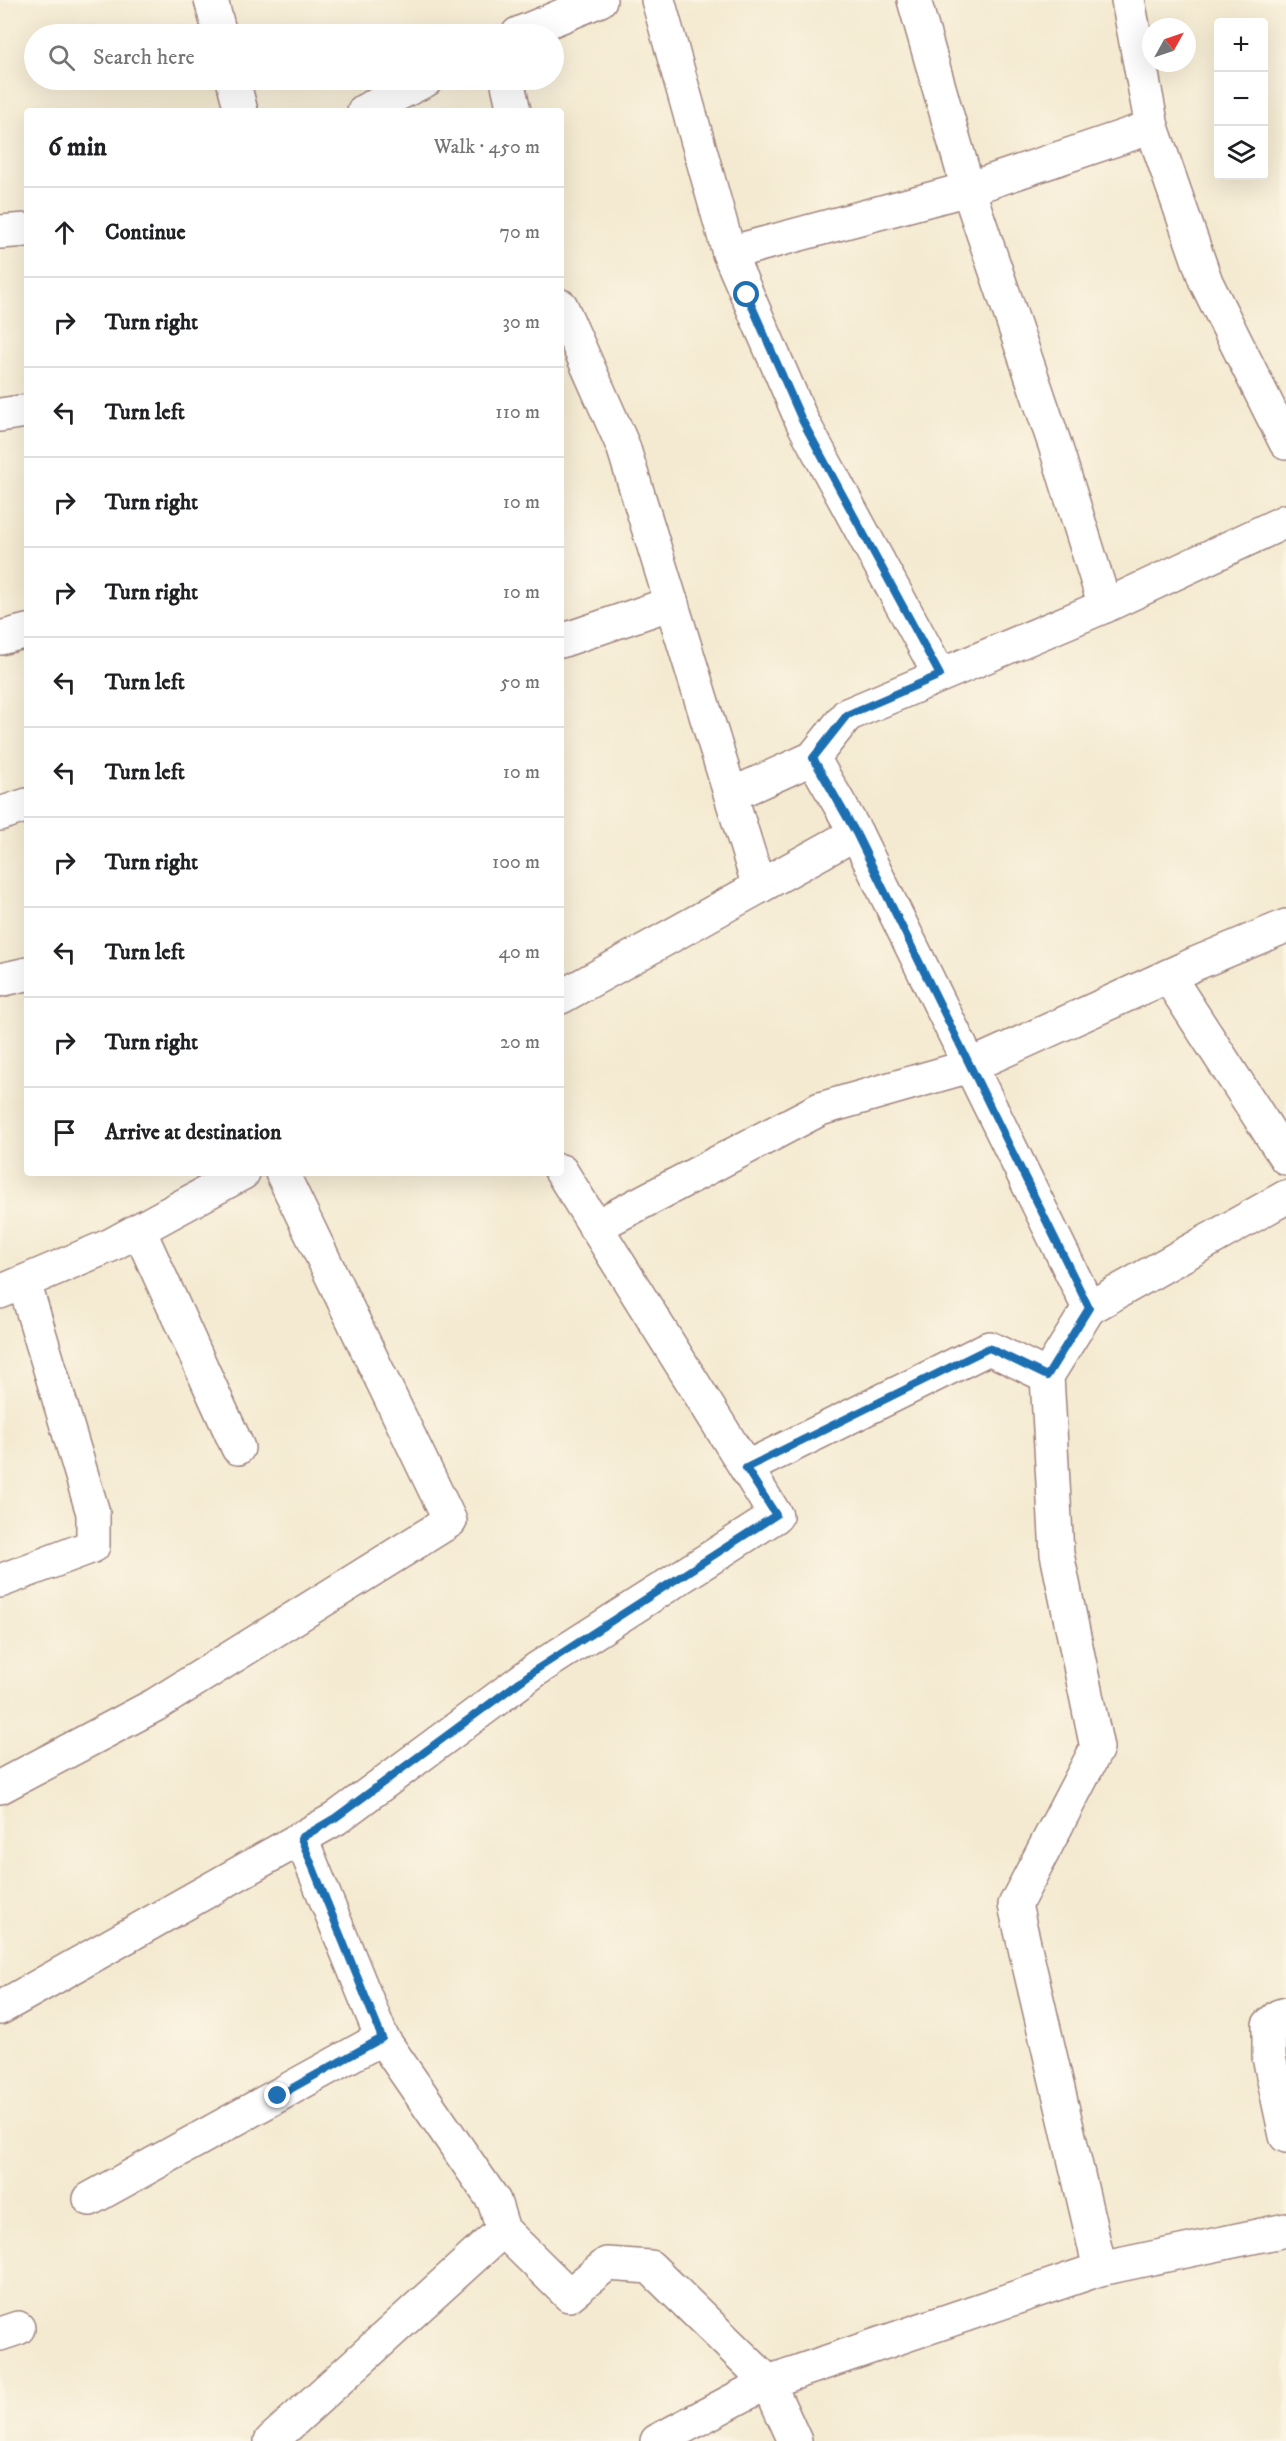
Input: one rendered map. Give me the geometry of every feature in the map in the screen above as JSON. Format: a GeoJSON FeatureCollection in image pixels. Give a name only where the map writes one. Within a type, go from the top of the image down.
{"type":"FeatureCollection","features":[{"type":"Feature","properties":{"kind":"street"},"geometry":{"type":"LineString","coordinates":[[211,0],[217,24]]}},
{"type":"Feature","properties":{"kind":"street"},"geometry":{"type":"LineString","coordinates":[[542,24],[600,0]]}},
{"type":"Feature","properties":{"kind":"street"},"geometry":{"type":"LineString","coordinates":[[658,0],[729,253],[802,420],[940,675]]}},
{"type":"Feature","properties":{"kind":"street"},"geometry":{"type":"LineString","coordinates":[[914,0],[968,189],[1055,446],[1105,606]]}},
{"type":"Feature","properties":{"kind":"street"},"geometry":{"type":"LineString","coordinates":[[1128,0],[1152,127],[1206,282],[1286,443]]}},
{"type":"Feature","properties":{"kind":"street"},"geometry":{"type":"LineString","coordinates":[[236,90],[240,108]]}},
{"type":"Feature","properties":{"kind":"street"},"geometry":{"type":"LineString","coordinates":[[370,108],[406,90]]}},
{"type":"Feature","properties":{"kind":"street"},"geometry":{"type":"LineString","coordinates":[[509,90],[513,108]]}},
{"type":"Feature","properties":{"kind":"street"},"geometry":{"type":"LineString","coordinates":[[729,253],[968,189],[1152,127]]}},
{"type":"Feature","properties":{"kind":"street"},"geometry":{"type":"LineString","coordinates":[[564,313],[623,446],[759,887]]}},
{"type":"Feature","properties":{"kind":"street"},"geometry":{"type":"LineString","coordinates":[[0,415],[24,411]]}},
{"type":"Feature","properties":{"kind":"street"},"geometry":{"type":"LineString","coordinates":[[731,795],[813,758],[847,715],[1105,606],[1286,521]]}},
{"type":"Feature","properties":{"kind":"street"},"geometry":{"type":"LineString","coordinates":[[564,640],[672,603]]}},
{"type":"Feature","properties":{"kind":"street"},"geometry":{"type":"LineString","coordinates":[[0,638],[24,632]]}},
{"type":"Feature","properties":{"kind":"street"},"geometry":{"type":"LineString","coordinates":[[813,758],[856,833],[1089,1308]]}},
{"type":"Feature","properties":{"kind":"street"},"geometry":{"type":"LineString","coordinates":[[0,814],[24,806]]}},
{"type":"Feature","properties":{"kind":"street"},"geometry":{"type":"LineString","coordinates":[[564,995],[856,833]]}},
{"type":"Feature","properties":{"kind":"street"},"geometry":{"type":"LineString","coordinates":[[595,1227],[820,1108],[970,1066],[1168,976],[1286,927]]}},
{"type":"Feature","properties":{"kind":"street"},"geometry":{"type":"LineString","coordinates":[[0,980],[24,975]]}},
{"type":"Feature","properties":{"kind":"street"},"geometry":{"type":"LineString","coordinates":[[1168,976],[1286,1158]]}},
{"type":"Feature","properties":{"kind":"street"},"geometry":{"type":"LineString","coordinates":[[0,1581],[93,1546],[93,1513],[12,1287],[111,1245],[238,1176]]}},
{"type":"Feature","properties":{"kind":"street"},"geometry":{"type":"LineString","coordinates":[[0,1788],[155,1705],[450,1521],[283,1176]]}},
{"type":"Feature","properties":{"kind":"street"},"geometry":{"type":"LineString","coordinates":[[0,2008],[335,1818],[537,1669],[776,1515],[564,1176]]}},
{"type":"Feature","properties":{"kind":"street"},"geometry":{"type":"LineString","coordinates":[[1100,2269],[1015,1905],[1097,1748],[1058,1554],[1047,1376],[1089,1308],[1286,1197]]}},
{"type":"Feature","properties":{"kind":"street"},"geometry":{"type":"LineString","coordinates":[[139,1230],[238,1448]]}},
{"type":"Feature","properties":{"kind":"street"},"geometry":{"type":"LineString","coordinates":[[746,1468],[989,1348],[1047,1376]]}},
{"type":"Feature","properties":{"kind":"street"},"geometry":{"type":"LineString","coordinates":[[301,1838],[382,2038],[494,2201],[503,2230],[569,2295],[607,2264],[650,2267],[768,2382],[795,2441]]}},
{"type":"Feature","properties":{"kind":"street"},"geometry":{"type":"LineString","coordinates":[[1286,2014],[1279,2016],[1269,2025],[1269,2057],[1286,2136]]}},
{"type":"Feature","properties":{"kind":"street"},"geometry":{"type":"LineString","coordinates":[[90,2199],[382,2038]]}},
{"type":"Feature","properties":{"kind":"street"},"geometry":{"type":"LineString","coordinates":[[271,2441],[503,2230]]}},
{"type":"Feature","properties":{"kind":"street"},"geometry":{"type":"LineString","coordinates":[[657,2441],[768,2382],[1100,2269],[1286,2230]]}},
{"type":"Feature","properties":{"kind":"route"},"geometry":{"type":"LineString","coordinates":[[278,2096],[382,2038],[301,1838],[335,1818],[537,1669],[776,1515],[746,1468],[989,1348],[1047,1376],[1089,1308],[856,833],[813,758],[847,715],[940,675],[802,420],[747,295]]}}]}
